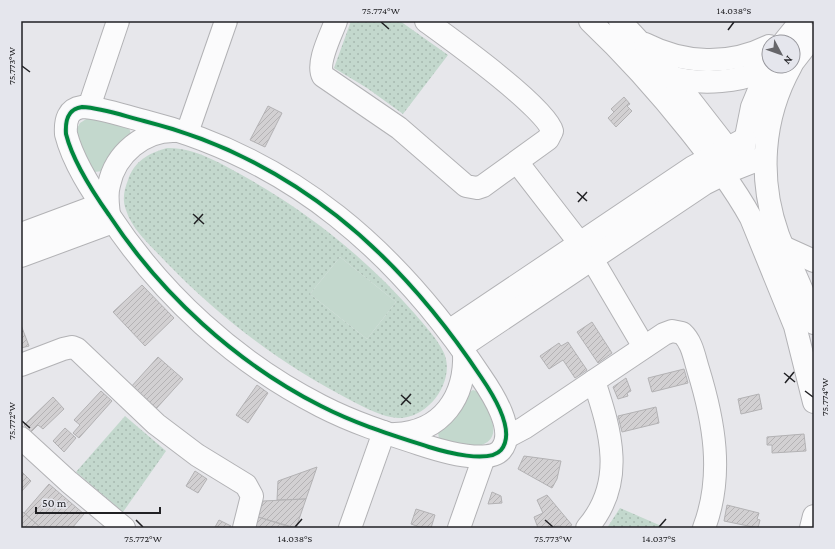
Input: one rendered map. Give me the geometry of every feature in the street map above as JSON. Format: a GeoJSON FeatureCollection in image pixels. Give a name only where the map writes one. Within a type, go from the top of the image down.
{"type":"FeatureCollection","features":[{"type":"Feature","properties":{"kind":"street"},"geometry":{"type":"LineString","coordinates":[[89,107],[118,21]]}},
{"type":"Feature","properties":{"kind":"street"},"geometry":{"type":"LineString","coordinates":[[184,132],[226,21]]}},
{"type":"Feature","properties":{"kind":"street"},"geometry":{"type":"LineString","coordinates":[[336,21],[321,66],[321,72],[327,80],[399,128],[466,186],[477,188],[483,186],[548,139],[552,131],[549,125],[507,83],[426,21]]}},
{"type":"Feature","properties":{"kind":"street"},"geometry":{"type":"LineString","coordinates":[[590,21],[632,48],[673,78],[728,148],[736,192],[761,214],[783,248],[809,322],[814,402]]}},
{"type":"Feature","properties":{"kind":"street"},"geometry":{"type":"LineString","coordinates":[[620,21],[632,48],[673,110],[728,148],[732,170]]}},
{"type":"Feature","properties":{"kind":"street"},"geometry":{"type":"LineString","coordinates":[[632,48],[701,60],[732,59],[761,49]]}},
{"type":"Feature","properties":{"kind":"street"},"geometry":{"type":"LineString","coordinates":[[673,78],[697,81],[721,81],[741,78],[761,70]]}},
{"type":"Feature","properties":{"kind":"street"},"geometry":{"type":"LineString","coordinates":[[458,343],[728,148],[752,107],[767,74]]}},
{"type":"Feature","properties":{"kind":"street"},"geometry":{"type":"LineString","coordinates":[[788,74],[771,116],[765,157],[766,186],[761,214],[809,322]]}},
{"type":"Feature","properties":{"kind":"street"},"geometry":{"type":"LineString","coordinates":[[89,107],[184,132],[263,168],[290,183],[338,216],[397,268],[458,343],[494,399],[505,426],[507,437],[501,450],[490,457],[484,457],[435,448],[352,420],[314,402],[276,380],[234,350],[194,316],[176,298],[145,264],[108,211],[79,164],[66,134],[66,121],[72,111],[76,108],[89,107]]}},
{"type":"Feature","properties":{"kind":"street"},"geometry":{"type":"LineString","coordinates":[[108,211],[109,183],[113,172],[126,151],[149,136],[159,132],[184,132]]}},
{"type":"Feature","properties":{"kind":"street"},"geometry":{"type":"LineString","coordinates":[[586,251],[704,184],[732,170],[765,157]]}},
{"type":"Feature","properties":{"kind":"street"},"geometry":{"type":"LineString","coordinates":[[517,162],[586,251],[644,347]]}},
{"type":"Feature","properties":{"kind":"street"},"geometry":{"type":"LineString","coordinates":[[21,234],[108,211]]}},
{"type":"Feature","properties":{"kind":"street"},"geometry":{"type":"LineString","coordinates":[[21,256],[108,211]]}},
{"type":"Feature","properties":{"kind":"street"},"geometry":{"type":"LineString","coordinates":[[783,248],[814,261]]}},
{"type":"Feature","properties":{"kind":"street"},"geometry":{"type":"LineString","coordinates":[[507,437],[524,428],[644,347],[672,331],[682,333],[690,343],[708,406],[715,448],[714,488],[704,528]]}},
{"type":"Feature","properties":{"kind":"street"},"geometry":{"type":"LineString","coordinates":[[389,433],[416,432],[426,428],[447,411],[460,392],[465,365],[458,343]]}},
{"type":"Feature","properties":{"kind":"street"},"geometry":{"type":"LineString","coordinates":[[21,365],[69,347],[81,351],[156,424],[197,455],[246,485],[252,496],[244,528]]}},
{"type":"Feature","properties":{"kind":"street"},"geometry":{"type":"LineString","coordinates":[[587,528],[602,508],[611,480],[612,467],[607,427],[594,381]]}},
{"type":"Feature","properties":{"kind":"street"},"geometry":{"type":"LineString","coordinates":[[350,528],[389,433]]}},
{"type":"Feature","properties":{"kind":"street"},"geometry":{"type":"LineString","coordinates":[[21,438],[69,482],[124,528]]}},
{"type":"Feature","properties":{"kind":"street"},"geometry":{"type":"LineString","coordinates":[[459,528],[484,457]]}},
{"type":"Feature","properties":{"kind":"street"},"geometry":{"type":"LineString","coordinates":[[811,528],[814,516]]}},
{"type":"Feature","properties":{"kind":"green space"},"geometry":{"type":"Polygon","coordinates":[[[351,21],[400,21],[448,55],[403,114],[367,88],[334,68],[351,21]]]}},
{"type":"Feature","properties":{"kind":"green space"},"geometry":{"type":"Polygon","coordinates":[[[91,116],[129,127],[131,135],[103,171],[94,172],[90,169],[75,132],[80,123],[91,116]]]}},
{"type":"Feature","properties":{"kind":"green space"},"geometry":{"type":"Polygon","coordinates":[[[177,148],[205,156],[265,188],[289,203],[334,236],[376,273],[427,328],[438,342],[444,353],[447,364],[443,386],[429,405],[420,412],[409,417],[398,418],[380,414],[368,409],[301,372],[253,339],[208,303],[149,244],[133,224],[125,206],[125,188],[134,168],[148,155],[160,150],[177,148]],[[340,257],[310,294],[367,339],[396,302],[340,257]]]}},
{"type":"Feature","properties":{"kind":"green space"},"geometry":{"type":"Polygon","coordinates":[[[340,257],[396,302],[367,339],[310,294],[340,257]]]}},
{"type":"Feature","properties":{"kind":"green space"},"geometry":{"type":"Polygon","coordinates":[[[473,390],[476,391],[482,398],[492,420],[493,431],[490,440],[485,444],[474,447],[464,446],[439,439],[438,432],[468,393],[473,390]]]}},
{"type":"Feature","properties":{"kind":"green space"},"geometry":{"type":"Polygon","coordinates":[[[125,416],[166,451],[123,512],[76,472],[125,416]]]}},
{"type":"Feature","properties":{"kind":"green space"},"geometry":{"type":"Polygon","coordinates":[[[620,508],[666,528],[607,528],[620,508]]]}},
{"type":"Feature","properties":{"kind":"building"},"geometry":{"type":"Polygon","coordinates":[[[624,97],[630,104],[627,106],[632,111],[616,127],[608,118],[614,112],[611,109],[624,97]]]}},
{"type":"Feature","properties":{"kind":"building"},"geometry":{"type":"Polygon","coordinates":[[[268,106],[282,113],[265,147],[250,140],[268,106]]]}},
{"type":"Feature","properties":{"kind":"building"},"geometry":{"type":"Polygon","coordinates":[[[142,285],[174,318],[145,346],[113,312],[142,285]]]}},
{"type":"Feature","properties":{"kind":"building"},"geometry":{"type":"Polygon","coordinates":[[[592,322],[612,353],[598,363],[577,332],[592,322]]]}},
{"type":"Feature","properties":{"kind":"building"},"geometry":{"type":"Polygon","coordinates":[[[21,325],[29,346],[21,348],[21,325]]]}},
{"type":"Feature","properties":{"kind":"building"},"geometry":{"type":"Polygon","coordinates":[[[568,342],[587,370],[575,378],[563,360],[549,369],[540,356],[559,343],[561,346],[568,342]]]}},
{"type":"Feature","properties":{"kind":"building"},"geometry":{"type":"Polygon","coordinates":[[[158,357],[183,379],[155,410],[130,388],[158,357]]]}},
{"type":"Feature","properties":{"kind":"building"},"geometry":{"type":"Polygon","coordinates":[[[684,369],[688,383],[652,392],[648,378],[684,369]]]}},
{"type":"Feature","properties":{"kind":"building"},"geometry":{"type":"Polygon","coordinates":[[[626,378],[631,391],[627,393],[628,396],[618,399],[613,387],[626,378]]]}},
{"type":"Feature","properties":{"kind":"building"},"geometry":{"type":"Polygon","coordinates":[[[257,385],[268,393],[248,423],[236,415],[257,385]]]}},
{"type":"Feature","properties":{"kind":"building"},"geometry":{"type":"Polygon","coordinates":[[[101,391],[112,401],[79,438],[73,433],[80,425],[74,420],[101,391]]]}},
{"type":"Feature","properties":{"kind":"building"},"geometry":{"type":"Polygon","coordinates":[[[759,394],[762,409],[741,414],[738,399],[759,394]]]}},
{"type":"Feature","properties":{"kind":"building"},"geometry":{"type":"Polygon","coordinates":[[[53,397],[64,409],[43,429],[38,425],[31,432],[24,425],[53,397]]]}},
{"type":"Feature","properties":{"kind":"building"},"geometry":{"type":"Polygon","coordinates":[[[656,407],[659,423],[622,432],[618,416],[656,407]]]}},
{"type":"Feature","properties":{"kind":"building"},"geometry":{"type":"Polygon","coordinates":[[[65,428],[76,438],[64,452],[53,441],[65,428]]]}},
{"type":"Feature","properties":{"kind":"building"},"geometry":{"type":"Polygon","coordinates":[[[804,434],[806,451],[772,453],[772,445],[767,445],[767,437],[804,434]]]}},
{"type":"Feature","properties":{"kind":"building"},"geometry":{"type":"Polygon","coordinates":[[[524,456],[561,461],[557,479],[552,488],[518,469],[524,456]]]}},
{"type":"Feature","properties":{"kind":"building"},"geometry":{"type":"Polygon","coordinates":[[[317,467],[306,499],[277,500],[278,481],[317,467]]]}},
{"type":"Feature","properties":{"kind":"building"},"geometry":{"type":"Polygon","coordinates":[[[21,471],[31,481],[21,492],[21,471]]]}},
{"type":"Feature","properties":{"kind":"building"},"geometry":{"type":"Polygon","coordinates":[[[195,471],[207,479],[198,493],[186,486],[195,471]]]}},
{"type":"Feature","properties":{"kind":"building"},"geometry":{"type":"Polygon","coordinates":[[[49,484],[84,514],[72,528],[41,528],[24,513],[49,484]]]}},
{"type":"Feature","properties":{"kind":"building"},"geometry":{"type":"Polygon","coordinates":[[[492,492],[501,496],[502,503],[488,504],[492,492]]]}},
{"type":"Feature","properties":{"kind":"building"},"geometry":{"type":"Polygon","coordinates":[[[547,495],[572,525],[566,528],[559,526],[538,528],[534,517],[543,513],[537,500],[547,495]]]}},
{"type":"Feature","properties":{"kind":"building"},"geometry":{"type":"Polygon","coordinates":[[[306,499],[296,528],[258,517],[263,501],[306,499]]]}},
{"type":"Feature","properties":{"kind":"building"},"geometry":{"type":"Polygon","coordinates":[[[727,505],[759,513],[757,519],[760,520],[758,528],[724,521],[727,505]]]}},
{"type":"Feature","properties":{"kind":"building"},"geometry":{"type":"Polygon","coordinates":[[[416,509],[435,515],[431,528],[422,528],[411,524],[416,509]]]}},
{"type":"Feature","properties":{"kind":"building"},"geometry":{"type":"Polygon","coordinates":[[[21,511],[24,513],[41,528],[21,528],[21,511]]]}},
{"type":"Feature","properties":{"kind":"building"},"geometry":{"type":"Polygon","coordinates":[[[258,517],[293,528],[254,528],[258,517]]]}},
{"type":"Feature","properties":{"kind":"building"},"geometry":{"type":"Polygon","coordinates":[[[219,520],[231,526],[230,528],[215,527],[219,520]]]}},
{"type":"Feature","properties":{"kind":"cycle path"},"geometry":{"type":"LineString","coordinates":[[82,107],[113,112],[198,137],[247,159],[294,185],[337,216],[377,251],[414,289],[449,332],[481,377],[491,392],[505,423],[505,442],[501,450],[495,454],[487,456],[466,456],[445,452],[361,424],[321,406],[290,389],[230,348],[177,299],[152,272],[130,244],[90,186],[78,166],[66,134],[68,116],[73,110],[82,107]]}}]}
